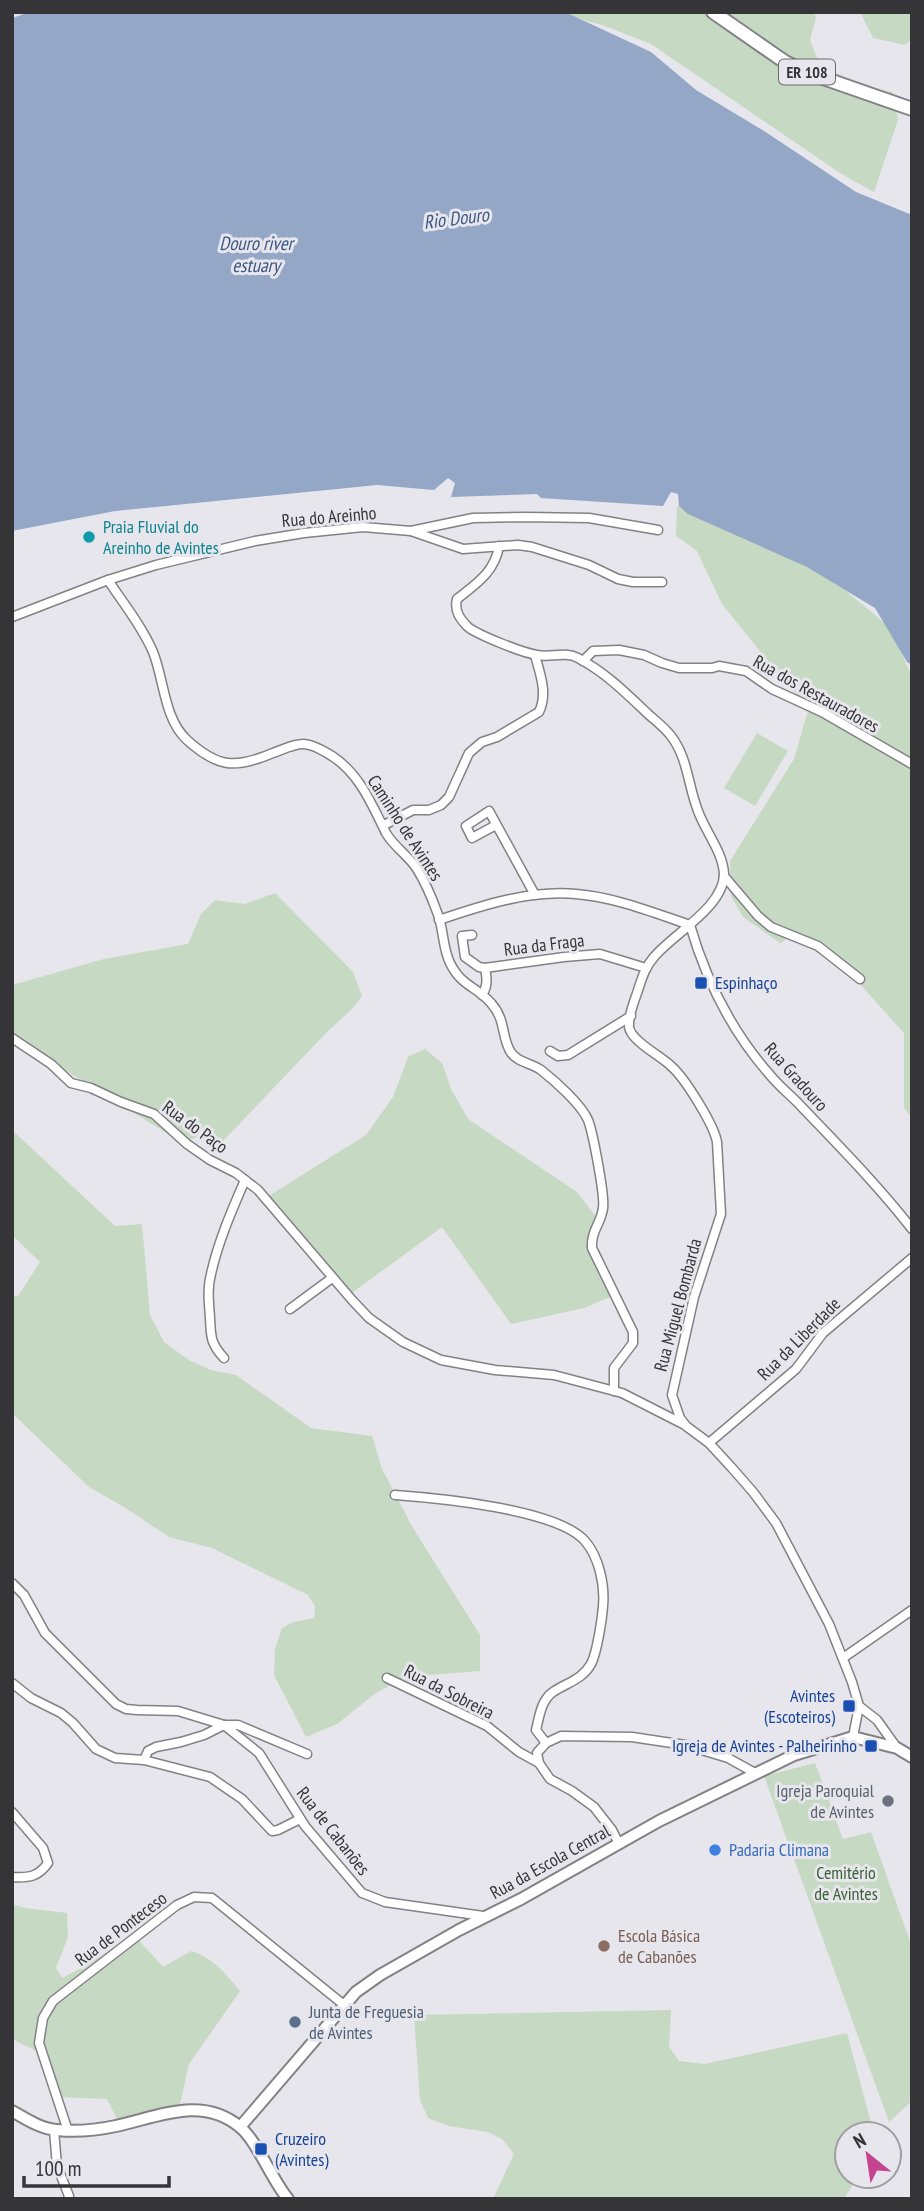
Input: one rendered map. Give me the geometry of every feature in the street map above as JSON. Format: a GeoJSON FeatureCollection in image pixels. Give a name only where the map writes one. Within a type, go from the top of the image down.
{"type":"FeatureCollection","features":[{"type":"Feature","properties":{"kind":"main road","name":"ER 108"},"geometry":{"type":"LineString","coordinates":[[713,12],[785,62],[912,109]]}},
{"type":"Feature","properties":{"kind":"street","name":"Rua do Areinho"},"geometry":{"type":"LineString","coordinates":[[12,617],[108,580],[203,553],[304,533],[363,527],[411,531],[473,518],[526,517],[589,517],[657,530]]}},
{"type":"Feature","properties":{"kind":"street"},"geometry":{"type":"LineString","coordinates":[[411,531],[463,549],[518,545],[532,547],[589,565],[618,579],[662,582]]}},
{"type":"Feature","properties":{"kind":"street"},"geometry":{"type":"LineString","coordinates":[[499,546],[497,556],[484,577],[457,599],[457,612],[471,629],[535,655],[571,655],[583,661],[624,690],[670,734],[679,748],[697,809],[722,862],[724,876],[722,886],[714,899],[646,968],[631,1016],[568,1055],[558,1056],[550,1051]]}},
{"type":"Feature","properties":{"kind":"street","name":"Caminho de Avintes"},"geometry":{"type":"LineString","coordinates":[[108,580],[152,651],[171,714],[183,737],[210,758],[227,764],[239,765],[304,744],[334,757],[348,771],[368,794],[387,833],[417,869],[439,920],[446,953],[459,980],[482,995],[497,1012],[510,1052],[523,1062],[540,1069],[579,1105],[587,1118],[593,1139],[604,1207],[592,1235],[592,1248],[633,1332],[633,1343],[614,1368],[614,1391]]}},
{"type":"Feature","properties":{"kind":"street","name":"Rua dos Restauradores"},"geometry":{"type":"LineString","coordinates":[[583,661],[593,651],[619,650],[644,655],[679,668],[719,666],[746,671],[772,689],[822,712],[912,764]]}},
{"type":"Feature","properties":{"kind":"street"},"geometry":{"type":"LineString","coordinates":[[384,825],[413,810],[429,810],[441,805],[449,797],[469,753],[482,742],[497,737],[538,712],[542,705],[544,688],[535,655]]}},
{"type":"Feature","properties":{"kind":"street"},"geometry":{"type":"LineString","coordinates":[[496,825],[535,895]]}},
{"type":"Feature","properties":{"kind":"street"},"geometry":{"type":"LineString","coordinates":[[724,876],[758,916],[771,927],[818,946],[860,979]]}},
{"type":"Feature","properties":{"kind":"street"},"geometry":{"type":"LineString","coordinates":[[439,920],[523,895],[554,893],[590,896],[690,925]]}},
{"type":"Feature","properties":{"kind":"street","name":"Rua Gradouro"},"geometry":{"type":"LineString","coordinates":[[690,925],[701,961],[747,1047],[770,1076],[870,1179],[912,1229]]}},
{"type":"Feature","properties":{"kind":"street","name":"Rua da Fraga"},"geometry":{"type":"LineString","coordinates":[[472,935],[462,936],[465,957],[479,967],[600,954],[646,968]]}},
{"type":"Feature","properties":{"kind":"street","name":"Rua da Fraga"},"geometry":{"type":"LineString","coordinates":[[482,995],[487,982],[485,968]]}},
{"type":"Feature","properties":{"kind":"street","name":"Rua Miguel Bombarda"},"geometry":{"type":"LineString","coordinates":[[631,1016],[629,1028],[635,1038],[673,1067],[710,1122],[717,1142],[721,1214],[694,1297],[672,1395],[680,1418],[686,1426],[709,1443],[753,1492],[776,1523],[829,1624],[843,1658],[859,1706],[853,1737]]}},
{"type":"Feature","properties":{"kind":"street","name":"Rua do Paço"},"geometry":{"type":"LineString","coordinates":[[12,1038],[51,1064],[71,1083],[91,1088],[154,1114],[187,1144],[258,1190],[369,1318],[403,1342],[442,1360],[495,1370],[554,1375],[614,1391],[643,1402],[686,1426]]}},
{"type":"Feature","properties":{"kind":"street"},"geometry":{"type":"LineString","coordinates":[[224,1357],[217,1350],[210,1335],[210,1275],[245,1180]]}},
{"type":"Feature","properties":{"kind":"street","name":"Rua da Liberdade"},"geometry":{"type":"LineString","coordinates":[[709,1443],[796,1368],[823,1333],[912,1258]]}},
{"type":"Feature","properties":{"kind":"street"},"geometry":{"type":"LineString","coordinates":[[290,1309],[332,1278]]}},
{"type":"Feature","properties":{"kind":"street"},"geometry":{"type":"LineString","coordinates":[[395,1496],[452,1501],[534,1515],[574,1531],[584,1539],[595,1555],[604,1595],[602,1619],[591,1664],[574,1682],[551,1693],[541,1709],[536,1731],[546,1743]]}},
{"type":"Feature","properties":{"kind":"street","name":"Rua de Cabanões"},"geometry":{"type":"LineString","coordinates":[[12,1583],[24,1595],[45,1633],[116,1704],[126,1709],[178,1711],[224,1725],[237,1725],[307,1754]]}},
{"type":"Feature","properties":{"kind":"street"},"geometry":{"type":"LineString","coordinates":[[843,1658],[912,1610]]}},
{"type":"Feature","properties":{"kind":"street","name":"Rua da Sobreira"},"geometry":{"type":"LineString","coordinates":[[387,1678],[487,1726],[519,1752],[539,1763],[550,1779],[594,1807],[619,1844]]}},
{"type":"Feature","properties":{"kind":"street"},"geometry":{"type":"LineString","coordinates":[[12,1684],[31,1698],[61,1713],[96,1749],[115,1758],[144,1760],[210,1777],[242,1799],[272,1831],[300,1819]]}},
{"type":"Feature","properties":{"kind":"street","name":"Rua Miguel Bombarda"},"geometry":{"type":"LineString","coordinates":[[859,1706],[877,1720],[897,1748]]}},
{"type":"Feature","properties":{"kind":"street"},"geometry":{"type":"LineString","coordinates":[[144,1760],[148,1751],[156,1746],[193,1738],[224,1725]]}},
{"type":"Feature","properties":{"kind":"street","name":"Rua de Cabanões"},"geometry":{"type":"LineString","coordinates":[[224,1725],[259,1753],[300,1819],[362,1894],[385,1902],[486,1917]]}},
{"type":"Feature","properties":{"kind":"street"},"geometry":{"type":"LineString","coordinates":[[539,1763],[537,1753],[546,1743],[561,1736],[632,1737],[685,1745],[728,1758],[755,1773]]}},
{"type":"Feature","properties":{"kind":"street"},"geometry":{"type":"LineString","coordinates":[[853,1737],[897,1748],[912,1757]]}},
{"type":"Feature","properties":{"kind":"street","name":"Rua da Escola Central"},"geometry":{"type":"LineString","coordinates":[[240,2127],[344,2005],[356,1992],[380,1975],[659,1821],[794,1755],[853,1737]]}},
{"type":"Feature","properties":{"kind":"street"},"geometry":{"type":"LineString","coordinates":[[12,1812],[43,1848],[48,1863],[30,1878],[12,1877]]}},
{"type":"Feature","properties":{"kind":"street","name":"Rua de Ponteceso"},"geometry":{"type":"LineString","coordinates":[[68,2131],[39,2043],[43,2018],[53,2001],[177,1905],[194,1897],[212,1898],[344,2005]]}},
{"type":"Feature","properties":{"kind":"street"},"geometry":{"type":"LineString","coordinates":[[12,2112],[35,2124],[68,2131],[104,2128],[169,2111],[189,2109],[210,2112],[240,2127],[288,2199]]}},
{"type":"Feature","properties":{"kind":"street"},"geometry":{"type":"LineString","coordinates":[[230,2120],[254,2113]]}},
{"type":"Feature","properties":{"kind":"street"},"geometry":{"type":"LineString","coordinates":[[54,2130],[57,2166],[68,2199]]}},
{"type":"Feature","properties":{"kind":"green space"},"geometry":{"type":"Polygon","coordinates":[[[556,12],[814,12],[816,17],[810,40],[819,63],[859,86],[892,92],[898,120],[874,192],[840,173],[651,44],[605,26],[556,12]]]}},
{"type":"Feature","properties":{"kind":"green space"},"geometry":{"type":"Polygon","coordinates":[[[860,12],[912,12],[912,39],[905,45],[873,38],[860,12]]]}},
{"type":"Feature","properties":{"kind":"green space"},"geometry":{"type":"Polygon","coordinates":[[[677,506],[836,576],[846,591],[890,630],[912,675],[912,1118],[904,1108],[904,1033],[858,982],[793,935],[780,943],[743,917],[731,896],[730,861],[794,759],[809,707],[783,680],[722,604],[697,551],[676,536],[677,506]]]}},
{"type":"Feature","properties":{"kind":"green space"},"geometry":{"type":"Polygon","coordinates":[[[757,733],[788,751],[755,806],[724,788],[757,733]]]}},
{"type":"Feature","properties":{"kind":"green space"},"geometry":{"type":"Polygon","coordinates":[[[275,893],[353,972],[362,996],[223,1141],[196,1137],[184,1144],[12,1037],[12,985],[104,959],[188,944],[201,914],[215,900],[245,904],[275,893]]]}},
{"type":"Feature","properties":{"kind":"green space"},"geometry":{"type":"Polygon","coordinates":[[[425,1049],[442,1063],[451,1089],[468,1119],[577,1192],[600,1222],[587,1240],[615,1295],[584,1308],[511,1324],[442,1227],[349,1295],[267,1197],[366,1135],[393,1097],[408,1057],[425,1049]]]}},
{"type":"Feature","properties":{"kind":"green space"},"geometry":{"type":"Polygon","coordinates":[[[12,1130],[115,1226],[142,1224],[150,1315],[164,1342],[189,1360],[210,1370],[236,1375],[311,1428],[372,1436],[382,1469],[413,1528],[480,1635],[480,1671],[405,1677],[376,1693],[337,1724],[306,1737],[274,1675],[275,1649],[282,1628],[294,1622],[314,1618],[315,1606],[308,1595],[212,1548],[169,1537],[89,1487],[12,1413],[12,1296],[18,1296],[40,1262],[12,1235],[12,1130]]]}},
{"type":"Feature","properties":{"kind":"green space","name":"Cemitério de Avintes"},"geometry":{"type":"Polygon","coordinates":[[[815,1763],[843,1839],[871,1832],[912,1947],[912,2101],[891,2120],[888,2120],[764,1776],[815,1763]]]}},
{"type":"Feature","properties":{"kind":"green space"},"geometry":{"type":"Polygon","coordinates":[[[12,1904],[67,1913],[68,1937],[56,1968],[62,1978],[134,1935],[163,1967],[191,1951],[212,1962],[235,1985],[240,1991],[189,2064],[180,2104],[118,2121],[107,2099],[58,2097],[36,2051],[12,2039],[12,1904]]]}},
{"type":"Feature","properties":{"kind":"green space"},"geometry":{"type":"Polygon","coordinates":[[[671,2010],[669,2047],[679,2061],[705,2064],[847,2033],[870,2120],[833,2120],[833,2190],[849,2190],[844,2199],[493,2199],[514,2154],[502,2139],[488,2132],[449,2126],[428,2118],[420,2100],[414,2015],[671,2010]]]}},
{"type":"Feature","properties":{"kind":"water","name":"Douro river estuary"},"geometry":{"type":"Polygon","coordinates":[[[30,12],[565,12],[651,52],[696,90],[856,192],[912,215],[912,665],[907,662],[875,608],[807,567],[688,514],[679,506],[678,494],[671,492],[663,506],[541,498],[537,494],[451,497],[455,483],[448,478],[434,490],[377,485],[115,511],[12,531],[12,18],[30,12]]]}},
{"type":"Feature","properties":{"kind":"place","name":"Praia Fluvial do Areinho de Avintes"},"geometry":{"type":"Point","coordinates":[89,537]}},
{"type":"Feature","properties":{"kind":"place","name":"Espinhaço"},"geometry":{"type":"Point","coordinates":[701,983]}},
{"type":"Feature","properties":{"kind":"place","name":"Avintes (Escoteiros)"},"geometry":{"type":"Point","coordinates":[849,1706]}},
{"type":"Feature","properties":{"kind":"place","name":"Igreja de Avintes - Palheirinho"},"geometry":{"type":"Point","coordinates":[871,1746]}},
{"type":"Feature","properties":{"kind":"place","name":"Igreja Paroquial de Avintes"},"geometry":{"type":"Point","coordinates":[888,1801]}},
{"type":"Feature","properties":{"kind":"place","name":"Padaria Climana"},"geometry":{"type":"Point","coordinates":[715,1850]}},
{"type":"Feature","properties":{"kind":"place","name":"Escola Básica de Cabanões"},"geometry":{"type":"Point","coordinates":[604,1946]}},
{"type":"Feature","properties":{"kind":"place","name":"Junta de Freguesia de Avintes"},"geometry":{"type":"Point","coordinates":[295,2022]}},
{"type":"Feature","properties":{"kind":"place","name":"Cruzeiro (Avintes)"},"geometry":{"type":"Point","coordinates":[261,2149]}},
{"type":"Feature","properties":{"kind":"water label","name":"Rio Douro"},"geometry":{"type":"Point","coordinates":[456,218]}}]}
